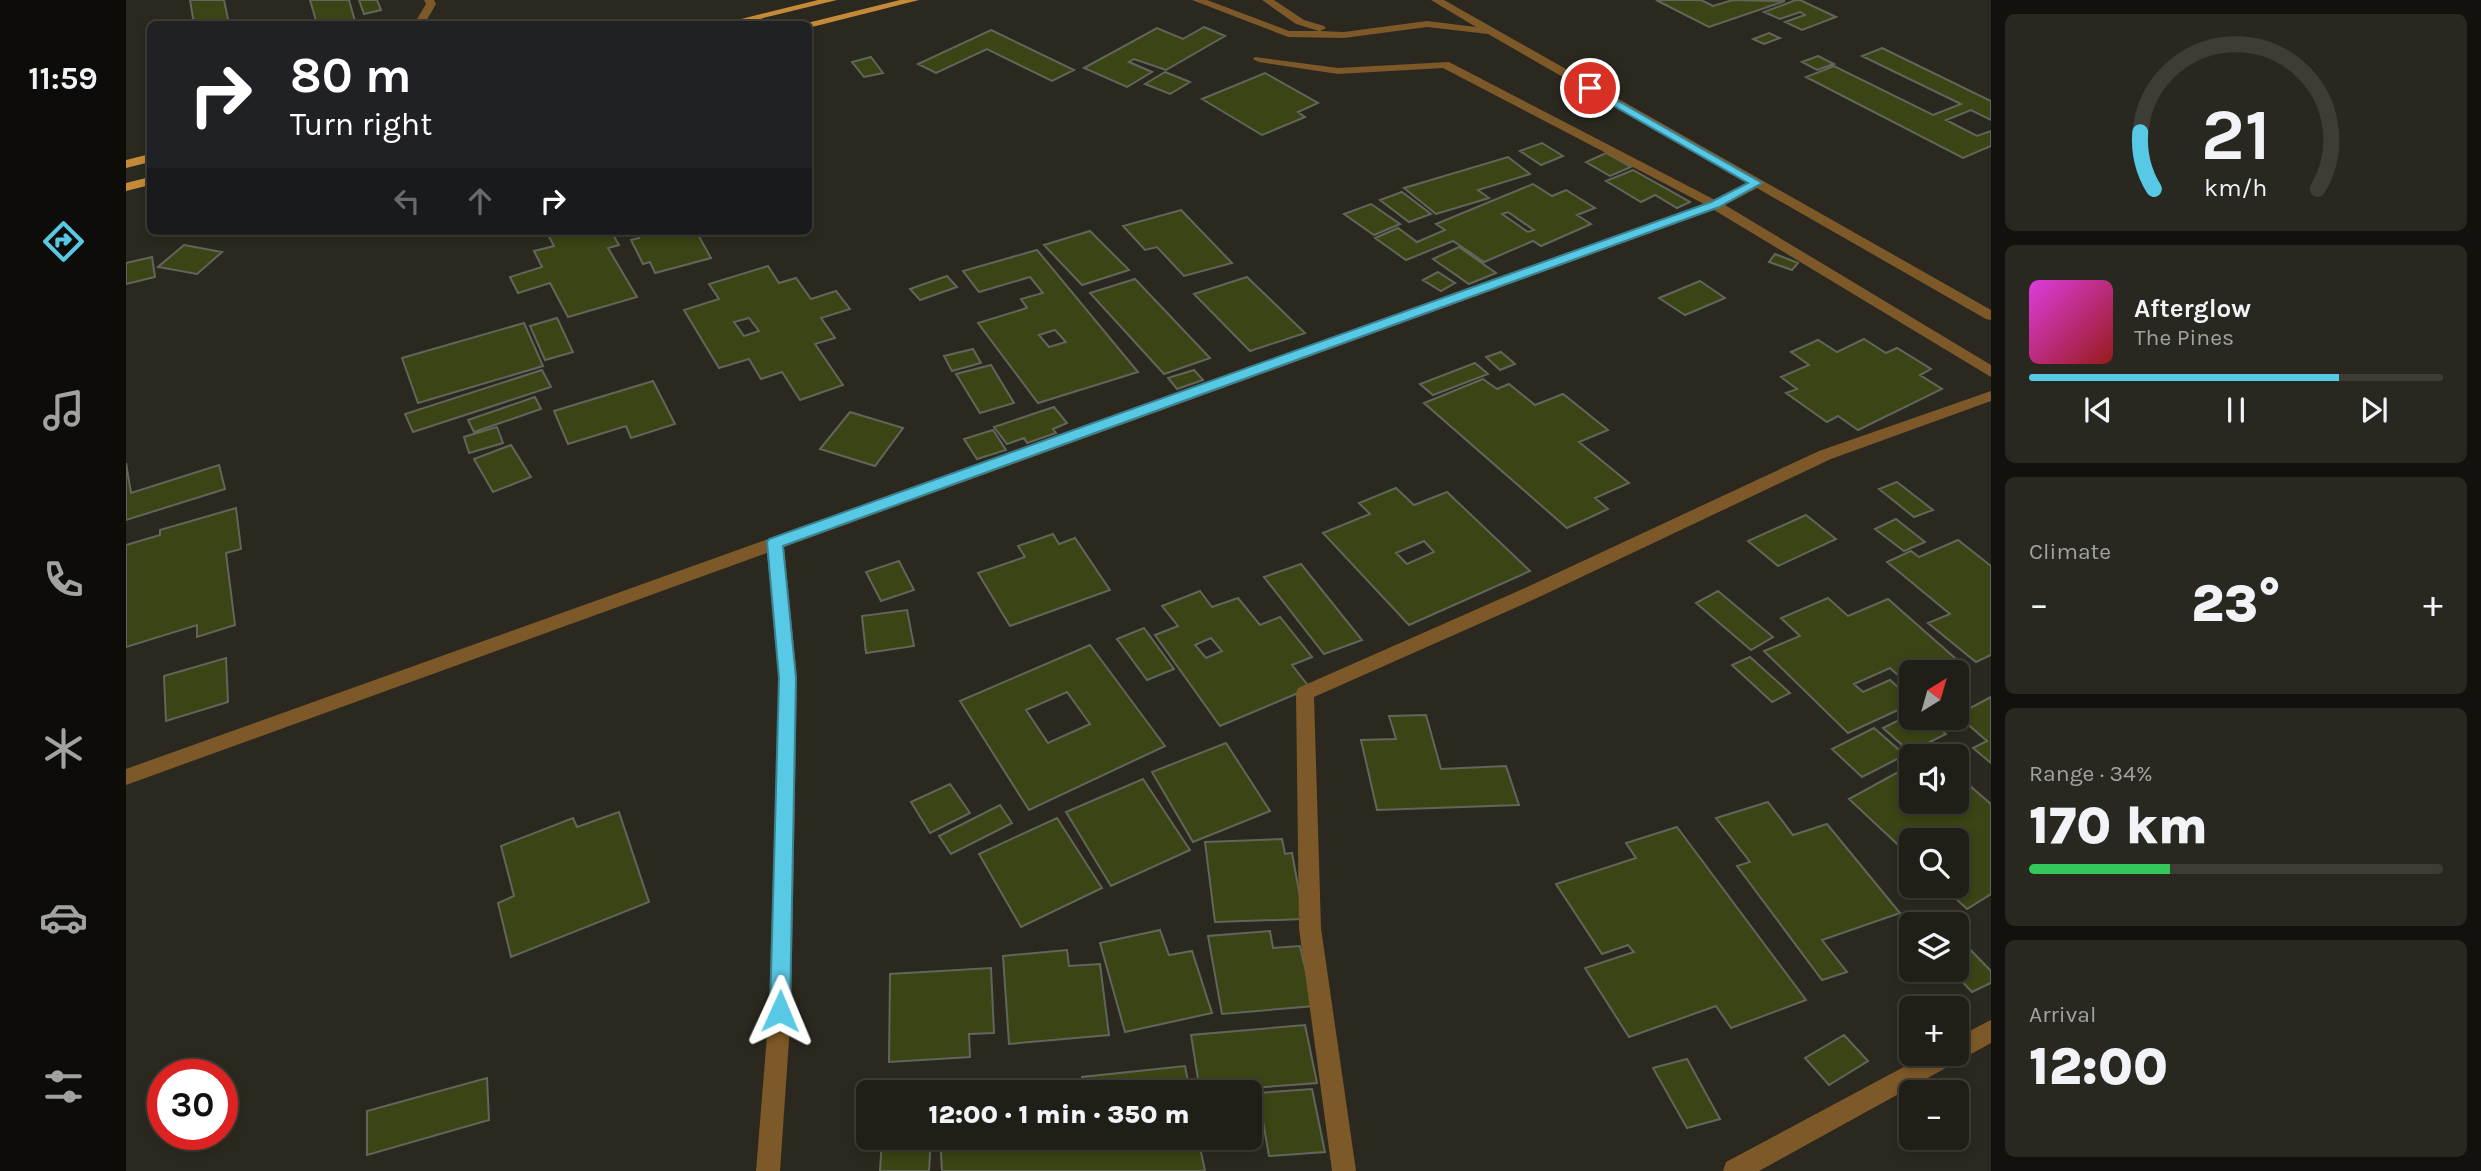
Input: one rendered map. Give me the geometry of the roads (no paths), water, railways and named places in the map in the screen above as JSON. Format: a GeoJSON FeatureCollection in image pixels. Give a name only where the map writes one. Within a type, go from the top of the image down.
{"type":"FeatureCollection","features":[{"type":"Feature","properties":{"kind":"main road"},"geometry":{"type":"LineString","coordinates":[[740,21],[832,0]]}},
{"type":"Feature","properties":{"kind":"main road"},"geometry":{"type":"LineString","coordinates":[[812,24],[914,0]]}},
{"type":"Feature","properties":{"kind":"main road"},"geometry":{"type":"LineString","coordinates":[[126,164],[147,159]]}},
{"type":"Feature","properties":{"kind":"main road"},"geometry":{"type":"LineString","coordinates":[[126,187],[147,182]]}},
{"type":"Feature","properties":{"kind":"street"},"geometry":{"type":"LineString","coordinates":[[421,21],[431,4],[429,0]]}},
{"type":"Feature","properties":{"kind":"street"},"geometry":{"type":"LineString","coordinates":[[1197,0],[1288,34],[1344,35],[1427,24],[1495,34]]}},
{"type":"Feature","properties":{"kind":"street"},"geometry":{"type":"LineString","coordinates":[[1267,0],[1300,23],[1344,35]]}},
{"type":"Feature","properties":{"kind":"street"},"geometry":{"type":"LineString","coordinates":[[1436,0],[1991,316]]}},
{"type":"Feature","properties":{"kind":"street"},"geometry":{"type":"LineString","coordinates":[[1259,59],[1338,71],[1445,64],[1715,205],[1991,372]]}},
{"type":"Feature","properties":{"kind":"street"},"geometry":{"type":"LineString","coordinates":[[126,776],[1715,205],[1756,183]]}},
{"type":"Feature","properties":{"kind":"street"},"geometry":{"type":"LineString","coordinates":[[1344,1171],[1310,928],[1305,693],[1531,593],[1825,455],[1991,396]]}},
{"type":"Feature","properties":{"kind":"street"},"geometry":{"type":"LineString","coordinates":[[768,1171],[780,1011],[788,678],[775,542]]}},
{"type":"Feature","properties":{"kind":"street"},"geometry":{"type":"LineString","coordinates":[[1969,1043],[1991,1031]]}},
{"type":"Feature","properties":{"kind":"street"},"geometry":{"type":"LineString","coordinates":[[1735,1171],[1928,1066]]}}]}
